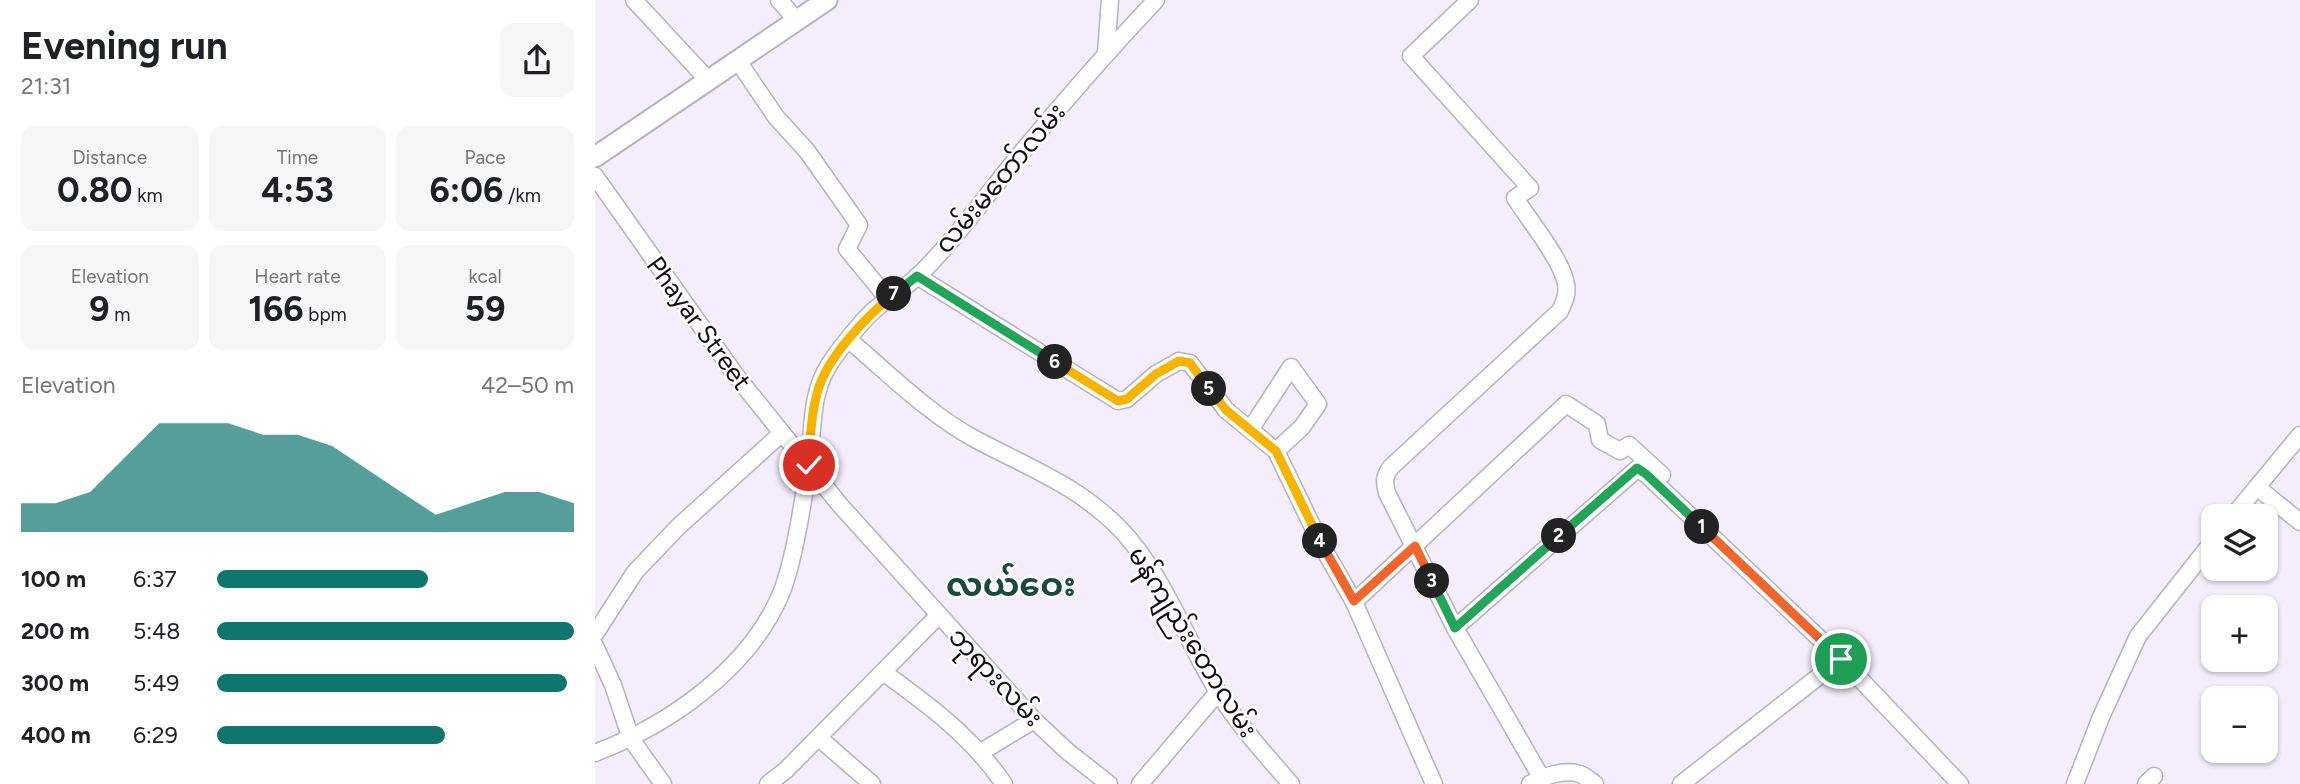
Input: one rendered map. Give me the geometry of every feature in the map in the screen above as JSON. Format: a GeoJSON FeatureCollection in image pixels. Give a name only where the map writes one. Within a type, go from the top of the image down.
{"type":"FeatureCollection","features":[{"type":"Feature","properties":{"kind":"main road"},"geometry":{"type":"LineString","coordinates":[[595,157],[827,0]]}},
{"type":"Feature","properties":{"kind":"street"},"geometry":{"type":"LineString","coordinates":[[633,0],[708,80]]}},
{"type":"Feature","properties":{"kind":"street"},"geometry":{"type":"LineString","coordinates":[[779,0],[797,21]]}},
{"type":"Feature","properties":{"kind":"street"},"geometry":{"type":"LineString","coordinates":[[1106,53],[1110,0]]}},
{"type":"Feature","properties":{"kind":"street","name":"လမ်းမတော်လမ်း"},"geometry":{"type":"LineString","coordinates":[[595,753],[631,739],[672,715],[716,681],[759,631],[780,596],[791,559],[809,465],[810,428],[818,390],[829,365],[870,313],[917,276],[1106,53],[1156,0]]}},
{"type":"Feature","properties":{"kind":"street"},"geometry":{"type":"LineString","coordinates":[[1470,0],[1411,56],[1530,188],[1515,198],[1561,268],[1566,285],[1566,299],[1560,311],[1386,473],[1384,482],[1387,493],[1455,628],[1536,781],[1556,774],[1595,784]]}},
{"type":"Feature","properties":{"kind":"street"},"geometry":{"type":"LineString","coordinates":[[738,61],[776,117],[807,151],[859,225],[848,249],[888,299]]}},
{"type":"Feature","properties":{"kind":"street","name":"Phayar Street"},"geometry":{"type":"LineString","coordinates":[[595,176],[737,377],[809,465]]}},
{"type":"Feature","properties":{"kind":"street"},"geometry":{"type":"LineString","coordinates":[[917,276],[1118,401],[1127,399],[1156,374],[1179,361],[1190,363],[1226,410],[1276,451],[1322,546],[1354,601],[1434,784]]}},
{"type":"Feature","properties":{"kind":"street","name":"မန်ကျည်းတောလမ်း"},"geometry":{"type":"LineString","coordinates":[[849,340],[939,414],[973,438],[1026,463],[1082,496],[1123,533],[1155,577],[1218,692],[1257,745],[1291,784]]}},
{"type":"Feature","properties":{"kind":"street"},"geometry":{"type":"LineString","coordinates":[[1250,430],[1291,368],[1318,404],[1302,427],[1276,451]]}},
{"type":"Feature","properties":{"kind":"street"},"geometry":{"type":"LineString","coordinates":[[1354,601],[1566,404],[1597,424],[1600,440],[1620,451],[1629,445],[1689,500]]}},
{"type":"Feature","properties":{"kind":"street"},"geometry":{"type":"LineString","coordinates":[[595,634],[635,572],[678,527],[782,433]]}},
{"type":"Feature","properties":{"kind":"street"},"geometry":{"type":"LineString","coordinates":[[2244,504],[2300,435]]}},
{"type":"Feature","properties":{"kind":"street","name":"ဘုရားလမ်း"},"geometry":{"type":"LineString","coordinates":[[809,465],[840,505],[1034,720],[1067,751],[1109,784]]}},
{"type":"Feature","properties":{"kind":"street"},"geometry":{"type":"LineString","coordinates":[[1455,628],[1637,468],[1841,659],[1960,784]]}},
{"type":"Feature","properties":{"kind":"street"},"geometry":{"type":"LineString","coordinates":[[2257,487],[2300,522]]}},
{"type":"Feature","properties":{"kind":"street"},"geometry":{"type":"LineString","coordinates":[[2075,784],[2101,717],[2138,636],[2201,556]]}},
{"type":"Feature","properties":{"kind":"street"},"geometry":{"type":"LineString","coordinates":[[768,784],[819,738],[939,615]]}},
{"type":"Feature","properties":{"kind":"street"},"geometry":{"type":"LineString","coordinates":[[595,646],[613,685],[631,739],[663,784]]}},
{"type":"Feature","properties":{"kind":"street"},"geometry":{"type":"LineString","coordinates":[[1681,784],[1841,659]]}},
{"type":"Feature","properties":{"kind":"street"},"geometry":{"type":"LineString","coordinates":[[883,672],[955,727],[981,752],[1005,784]]}},
{"type":"Feature","properties":{"kind":"street"},"geometry":{"type":"LineString","coordinates":[[1140,784],[1218,692]]}},
{"type":"Feature","properties":{"kind":"street"},"geometry":{"type":"LineString","coordinates":[[981,752],[1034,720]]}},
{"type":"Feature","properties":{"kind":"street"},"geometry":{"type":"LineString","coordinates":[[819,738],[872,784]]}},
{"type":"Feature","properties":{"kind":"district","name":"လယ်ဝေး"},"geometry":{"type":"Point","coordinates":[1011,584]}},
{"type":"Feature","properties":{"kind":"route"},"geometry":{"type":"LineString","coordinates":[[809,465],[810,428],[818,390],[829,365],[870,313],[917,276],[1118,401],[1127,399],[1156,374],[1179,361],[1190,363],[1226,410],[1276,451],[1322,546],[1354,601],[1415,546],[1455,628],[1637,468],[1841,659]]}}]}
